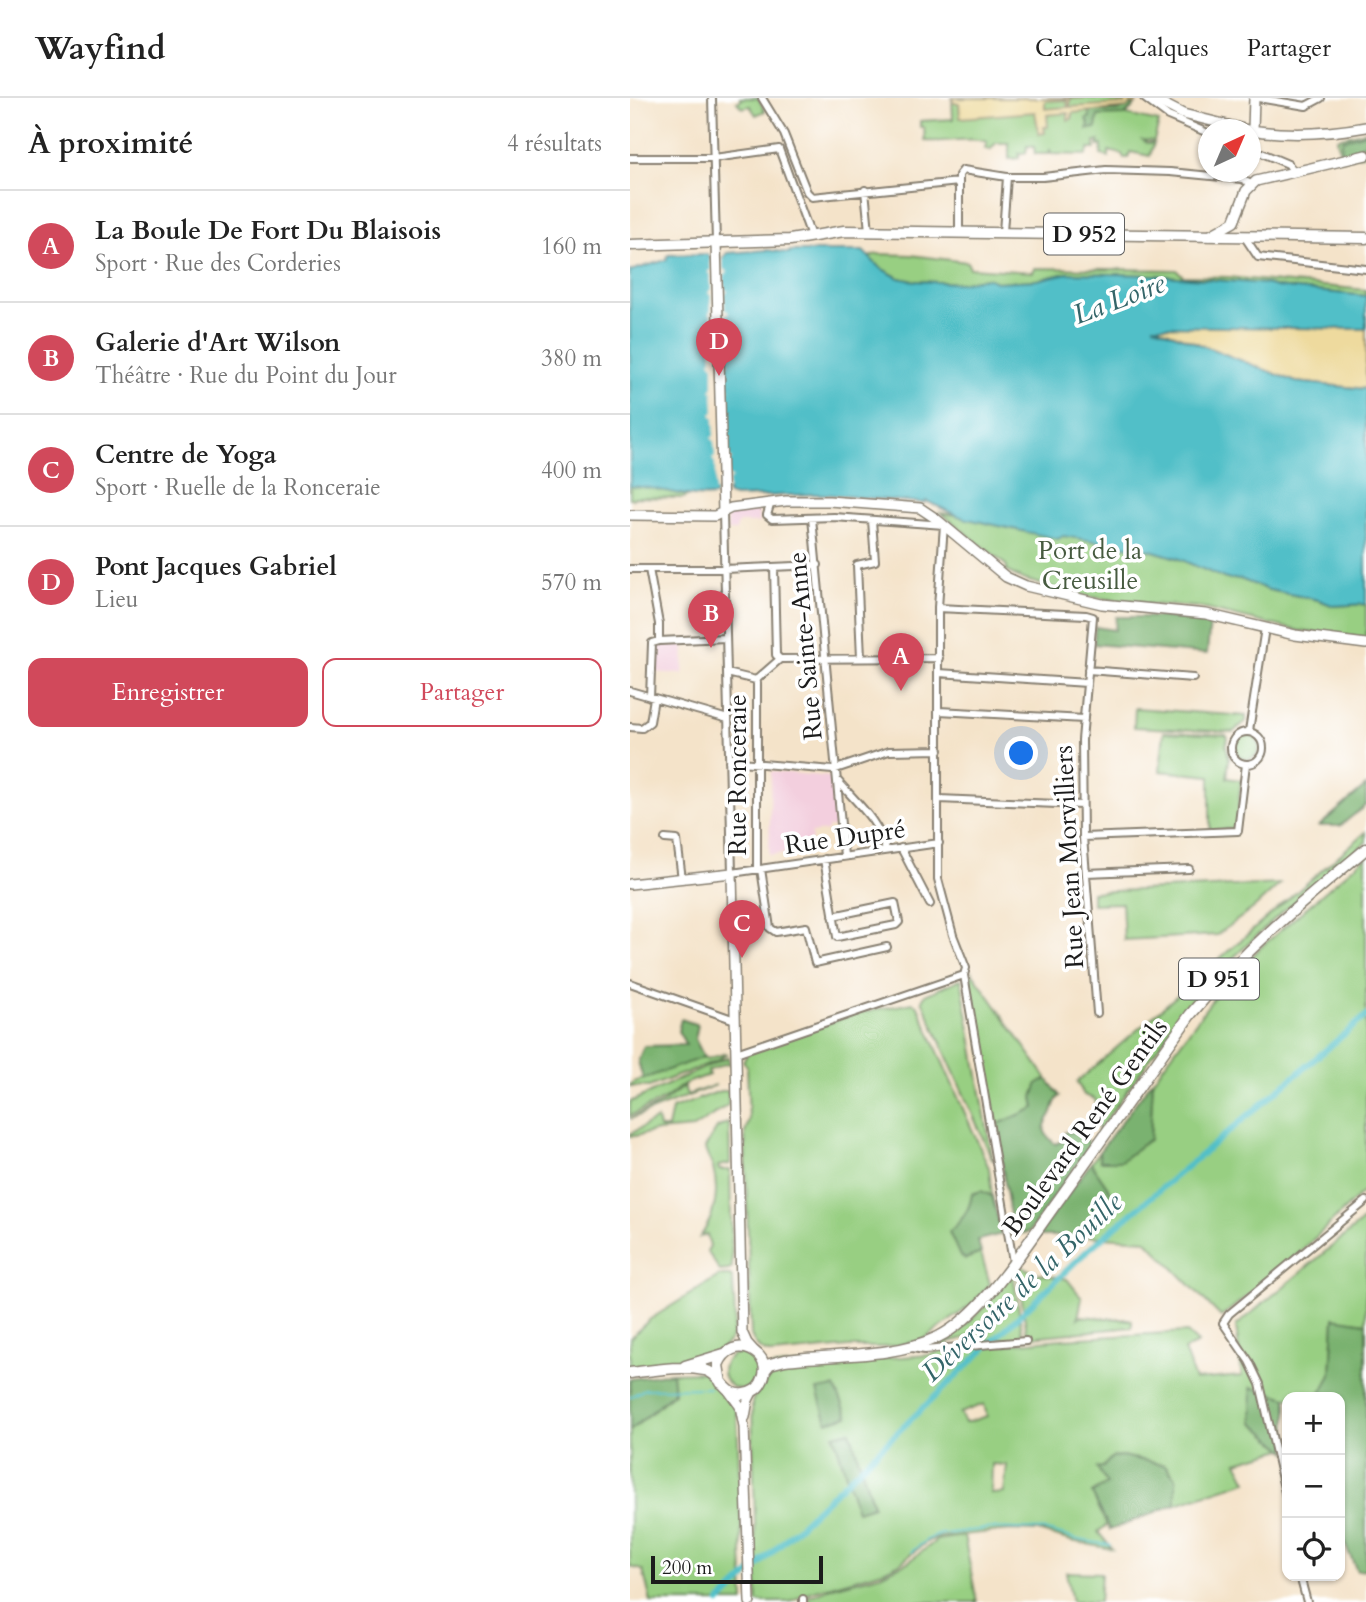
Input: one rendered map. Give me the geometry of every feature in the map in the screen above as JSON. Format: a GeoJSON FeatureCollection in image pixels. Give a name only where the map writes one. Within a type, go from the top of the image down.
{"type":"FeatureCollection","features":[{"type":"Feature","properties":{"kind":"main road"},"geometry":{"type":"LineString","coordinates":[[1152,98],[1183,114],[1204,119]]}},
{"type":"Feature","properties":{"kind":"main road"},"geometry":{"type":"LineString","coordinates":[[1252,119],[1256,98]]}},
{"type":"Feature","properties":{"kind":"main road"},"geometry":{"type":"LineString","coordinates":[[1261,132],[1280,135],[1334,133],[1366,127]]}},
{"type":"Feature","properties":{"kind":"main road"},"geometry":{"type":"LineString","coordinates":[[1209,236],[1230,225],[1251,184],[1366,155]]}},
{"type":"Feature","properties":{"kind":"main road"},"geometry":{"type":"LineString","coordinates":[[1240,210],[1244,236]]}},
{"type":"Feature","properties":{"kind":"main road","name":"D 952"},"geometry":{"type":"LineString","coordinates":[[630,245],[717,248],[834,232],[869,231],[1366,238]]}},
{"type":"Feature","properties":{"kind":"main road"},"geometry":{"type":"LineString","coordinates":[[717,248],[723,513]]}},
{"type":"Feature","properties":{"kind":"main road"},"geometry":{"type":"LineString","coordinates":[[630,515],[707,517],[731,508],[771,502],[829,501],[912,507],[929,513],[1006,577],[1026,586],[1102,604],[1206,614],[1303,636],[1366,644]]}},
{"type":"Feature","properties":{"kind":"main road","name":"Boulevard René Gentils"},"geometry":{"type":"LineString","coordinates":[[765,1370],[776,1361],[910,1347],[938,1337],[962,1321],[1013,1262],[1190,1015],[1219,980],[1281,920],[1366,849]]}},
{"type":"Feature","properties":{"kind":"main road"},"geometry":{"type":"LineString","coordinates":[[630,884],[732,873],[742,1332],[765,1370],[762,1382],[748,1400],[744,1426],[750,1602]]}},
{"type":"Feature","properties":{"kind":"main road"},"geometry":{"type":"LineString","coordinates":[[720,1383],[718,1365],[742,1332]]}},
{"type":"Feature","properties":{"kind":"main road"},"geometry":{"type":"LineString","coordinates":[[630,1373],[705,1361],[745,1348],[756,1353]]}},
{"type":"Feature","properties":{"kind":"main road","name":"Boulevard René Gentils"},"geometry":{"type":"LineString","coordinates":[[756,1353],[804,1357]]}},
{"type":"Feature","properties":{"kind":"main road"},"geometry":{"type":"LineString","coordinates":[[667,1369],[706,1370],[715,1375],[738,1400],[744,1426]]}},
{"type":"Feature","properties":{"kind":"main road"},"geometry":{"type":"LineString","coordinates":[[729,1391],[740,1395],[752,1392]]}},
{"type":"Feature","properties":{"kind":"street"},"geometry":{"type":"LineString","coordinates":[[712,98],[717,248]]}},
{"type":"Feature","properties":{"kind":"street"},"geometry":{"type":"LineString","coordinates":[[762,98],[788,142],[810,196],[959,182]]}},
{"type":"Feature","properties":{"kind":"street"},"geometry":{"type":"LineString","coordinates":[[1144,98],[1168,116],[1198,128]]}},
{"type":"Feature","properties":{"kind":"street"},"geometry":{"type":"LineString","coordinates":[[1256,98],[1306,106],[1321,98]]}},
{"type":"Feature","properties":{"kind":"street"},"geometry":{"type":"LineString","coordinates":[[630,158],[714,158],[779,149],[788,142]]}},
{"type":"Feature","properties":{"kind":"street"},"geometry":{"type":"LineString","coordinates":[[779,149],[811,236]]}},
{"type":"Feature","properties":{"kind":"street"},"geometry":{"type":"LineString","coordinates":[[1261,152],[1288,164],[1294,172]]}},
{"type":"Feature","properties":{"kind":"street"},"geometry":{"type":"LineString","coordinates":[[959,232],[959,182],[960,173],[965,170],[1007,177],[1043,177],[1119,170],[1170,172],[1242,179],[1251,184]]}},
{"type":"Feature","properties":{"kind":"street"},"geometry":{"type":"LineString","coordinates":[[1003,232],[1007,177]]}},
{"type":"Feature","properties":{"kind":"street"},"geometry":{"type":"LineString","coordinates":[[864,190],[869,231]]}},
{"type":"Feature","properties":{"kind":"street"},"geometry":{"type":"LineString","coordinates":[[1244,236],[1258,257],[1366,269]]}},
{"type":"Feature","properties":{"kind":"street"},"geometry":{"type":"LineString","coordinates":[[771,502],[768,507],[769,518],[834,517],[944,525],[938,608],[938,878],[953,935],[966,968],[964,975],[1013,1262]]}},
{"type":"Feature","properties":{"kind":"street"},"geometry":{"type":"LineString","coordinates":[[723,513],[732,873]]}},
{"type":"Feature","properties":{"kind":"street","name":"Rue Sainte-Anne"},"geometry":{"type":"LineString","coordinates":[[812,519],[844,856]]}},
{"type":"Feature","properties":{"kind":"street"},"geometry":{"type":"LineString","coordinates":[[861,658],[856,565],[875,561],[872,520]]}},
{"type":"Feature","properties":{"kind":"street"},"geometry":{"type":"LineString","coordinates":[[630,569],[818,565]]}},
{"type":"Feature","properties":{"kind":"street"},"geometry":{"type":"LineString","coordinates":[[774,567],[776,655],[780,659]]}},
{"type":"Feature","properties":{"kind":"street"},"geometry":{"type":"LineString","coordinates":[[649,569],[660,624],[660,641]]}},
{"type":"Feature","properties":{"kind":"street","name":"Rue Jean Morvilliers"},"geometry":{"type":"LineString","coordinates":[[938,608],[1092,617],[1084,719],[1082,806],[1097,1013]]}},
{"type":"Feature","properties":{"kind":"street"},"geometry":{"type":"LineString","coordinates":[[1249,732],[1265,628]]}},
{"type":"Feature","properties":{"kind":"street"},"geometry":{"type":"LineString","coordinates":[[630,727],[642,728],[650,722],[651,645],[660,641],[726,638]]}},
{"type":"Feature","properties":{"kind":"street"},"geometry":{"type":"LineString","coordinates":[[727,673],[755,680],[780,659],[939,658]]}},
{"type":"Feature","properties":{"kind":"street"},"geometry":{"type":"LineString","coordinates":[[1088,670],[1193,678]]}},
{"type":"Feature","properties":{"kind":"street"},"geometry":{"type":"LineString","coordinates":[[939,673],[1087,683]]}},
{"type":"Feature","properties":{"kind":"street","name":"Rue Ronceraie"},"geometry":{"type":"LineString","coordinates":[[755,680],[759,869],[770,928],[776,932],[806,927],[815,963],[887,947]]}},
{"type":"Feature","properties":{"kind":"street"},"geometry":{"type":"LineString","coordinates":[[630,691],[728,719]]}},
{"type":"Feature","properties":{"kind":"street"},"geometry":{"type":"LineString","coordinates":[[939,711],[1084,719]]}},
{"type":"Feature","properties":{"kind":"street"},"geometry":{"type":"LineString","coordinates":[[1249,732],[1259,737],[1263,747],[1260,757],[1251,764],[1245,764],[1232,756],[1230,745],[1235,736],[1249,732]]}},
{"type":"Feature","properties":{"kind":"street"},"geometry":{"type":"LineString","coordinates":[[729,761],[836,770],[889,751],[939,750]]}},
{"type":"Feature","properties":{"kind":"street"},"geometry":{"type":"LineString","coordinates":[[1083,837],[1238,831],[1245,764]]}},
{"type":"Feature","properties":{"kind":"street"},"geometry":{"type":"LineString","coordinates":[[838,781],[881,831],[886,850]]}},
{"type":"Feature","properties":{"kind":"street"},"geometry":{"type":"LineString","coordinates":[[939,799],[1082,806]]}},
{"type":"Feature","properties":{"kind":"street"},"geometry":{"type":"LineString","coordinates":[[665,839],[677,840],[682,879]]}},
{"type":"Feature","properties":{"kind":"street","name":"Rue Dupré"},"geometry":{"type":"LineString","coordinates":[[732,873],[939,843]]}},
{"type":"Feature","properties":{"kind":"street"},"geometry":{"type":"LineString","coordinates":[[901,848],[930,904]]}},
{"type":"Feature","properties":{"kind":"street"},"geometry":{"type":"LineString","coordinates":[[824,859],[837,937],[896,925],[899,922],[895,903],[834,916]]}},
{"type":"Feature","properties":{"kind":"street"},"geometry":{"type":"LineString","coordinates":[[1086,873],[1189,869]]}},
{"type":"Feature","properties":{"kind":"street"},"geometry":{"type":"LineString","coordinates":[[736,1053],[964,975]]}},
{"type":"Feature","properties":{"kind":"street"},"geometry":{"type":"LineString","coordinates":[[630,983],[735,1020]]}},
{"type":"Feature","properties":{"kind":"street"},"geometry":{"type":"LineString","coordinates":[[1282,1479],[1260,1384],[1249,1361],[1223,1323],[1229,1314],[1366,1201]]}},
{"type":"Feature","properties":{"kind":"street"},"geometry":{"type":"LineString","coordinates":[[910,1347],[925,1350],[1026,1341]]}},
{"type":"Feature","properties":{"kind":"street"},"geometry":{"type":"LineString","coordinates":[[1301,1581],[1307,1602]]}},
{"type":"Feature","properties":{"kind":"shaded area"},"geometry":{"type":"Polygon","coordinates":[[[758,507],[759,523],[738,523],[736,531],[728,531],[727,515],[758,507]]]}},
{"type":"Feature","properties":{"kind":"shaded area"},"geometry":{"type":"Polygon","coordinates":[[[684,643],[683,674],[652,672],[653,644],[684,643]]]}},
{"type":"Feature","properties":{"kind":"shaded area"},"geometry":{"type":"Polygon","coordinates":[[[771,771],[831,777],[835,827],[828,827],[828,831],[811,833],[809,850],[769,855],[771,771]]]}},
{"type":"Feature","properties":{"kind":"green space"},"geometry":{"type":"Polygon","coordinates":[[[740,98],[758,98],[765,111],[756,115],[750,106],[742,108],[737,102],[740,98]]]}},
{"type":"Feature","properties":{"kind":"green space"},"geometry":{"type":"Polygon","coordinates":[[[952,98],[1137,98],[1135,105],[1126,115],[1159,122],[1154,141],[1143,140],[1154,143],[1150,156],[1130,152],[1128,158],[1124,158],[1122,154],[1109,151],[1109,157],[1101,155],[1102,145],[1098,146],[1099,141],[1095,142],[1095,149],[1089,149],[1086,155],[1051,154],[1050,149],[1049,154],[1035,154],[1034,147],[1027,146],[1026,153],[1019,153],[1019,158],[1009,159],[1009,143],[996,143],[990,150],[985,148],[987,142],[981,140],[925,141],[924,127],[920,127],[920,121],[953,119],[952,98]]]}},
{"type":"Feature","properties":{"kind":"green space"},"geometry":{"type":"Polygon","coordinates":[[[1135,105],[1125,115],[1098,116],[1096,128],[1087,129],[1089,111],[1118,111],[1135,105]]]}},
{"type":"Feature","properties":{"kind":"green space"},"geometry":{"type":"Polygon","coordinates":[[[1366,131],[1366,154],[1341,159],[1342,151],[1339,150],[1337,138],[1366,131]]]}},
{"type":"Feature","properties":{"kind":"green space"},"geometry":{"type":"Polygon","coordinates":[[[1366,133],[1366,143],[1346,156],[1342,155],[1341,142],[1344,139],[1366,133]]]}},
{"type":"Feature","properties":{"kind":"green space"},"geometry":{"type":"Polygon","coordinates":[[[877,254],[967,262],[970,268],[1033,272],[1035,268],[1177,270],[1183,276],[1228,277],[1366,290],[1366,296],[1266,284],[1152,275],[1067,273],[1037,280],[996,282],[987,278],[960,283],[914,281],[899,278],[880,268],[869,257],[877,254]]]}},
{"type":"Feature","properties":{"kind":"green space"},"geometry":{"type":"Polygon","coordinates":[[[630,486],[650,487],[687,496],[633,499],[630,498],[630,486]]]}},
{"type":"Feature","properties":{"kind":"green space","name":"Port de la Creusille"},"geometry":{"type":"Polygon","coordinates":[[[941,513],[1100,535],[1177,558],[1226,579],[1240,579],[1269,590],[1319,600],[1334,606],[1366,604],[1366,639],[1300,631],[1197,607],[1084,596],[1022,579],[1006,571],[1007,566],[941,513]]]}},
{"type":"Feature","properties":{"kind":"green space"},"geometry":{"type":"Polygon","coordinates":[[[1116,617],[1162,617],[1210,622],[1207,654],[1094,644],[1095,627],[1115,630],[1116,617]]]}},
{"type":"Feature","properties":{"kind":"green space"},"geometry":{"type":"Polygon","coordinates":[[[1135,708],[1246,716],[1246,721],[1233,732],[1134,727],[1135,708]]]}},
{"type":"Feature","properties":{"kind":"green space"},"geometry":{"type":"Polygon","coordinates":[[[1164,732],[1226,735],[1229,759],[1227,778],[1241,780],[1237,821],[1232,829],[1210,830],[1210,776],[1160,771],[1164,732]]]}},
{"type":"Feature","properties":{"kind":"green space"},"geometry":{"type":"Polygon","coordinates":[[[1247,735],[1255,739],[1259,747],[1255,755],[1247,759],[1239,755],[1235,747],[1239,739],[1247,735]]]}},
{"type":"Feature","properties":{"kind":"green space"},"geometry":{"type":"Polygon","coordinates":[[[1366,786],[1366,805],[1340,826],[1319,826],[1366,786]]]}},
{"type":"Feature","properties":{"kind":"green space"},"geometry":{"type":"Polygon","coordinates":[[[1366,832],[1366,842],[1280,914],[1200,989],[1098,1131],[1095,1099],[1084,1095],[1077,1082],[1366,832]]]}},
{"type":"Feature","properties":{"kind":"green space"},"geometry":{"type":"Polygon","coordinates":[[[1366,856],[1366,1189],[1295,1257],[1221,1317],[1146,1240],[1086,1236],[1117,1201],[1091,1163],[1099,1152],[1101,1160],[1150,1140],[1153,1080],[1215,996],[1260,948],[1366,856]]]}},
{"type":"Feature","properties":{"kind":"green space"},"geometry":{"type":"Polygon","coordinates":[[[1280,884],[1255,907],[1217,935],[1124,940],[1122,903],[1092,904],[1092,892],[1280,884]]]}},
{"type":"Feature","properties":{"kind":"green space"},"geometry":{"type":"Polygon","coordinates":[[[972,972],[1047,1079],[1038,1084],[1033,1097],[1035,1108],[996,1125],[970,981],[972,972]]]}},
{"type":"Feature","properties":{"kind":"green space"},"geometry":{"type":"Polygon","coordinates":[[[961,979],[993,1161],[922,1000],[925,995],[961,979]]]}},
{"type":"Feature","properties":{"kind":"green space"},"geometry":{"type":"Polygon","coordinates":[[[913,1003],[918,1006],[989,1168],[992,1196],[981,1191],[972,1194],[964,1215],[950,1232],[959,1254],[965,1259],[981,1253],[990,1284],[971,1305],[923,1340],[886,1347],[848,1347],[772,1354],[761,1350],[751,1335],[745,1133],[749,1120],[747,1066],[743,1061],[749,1051],[857,1013],[913,1003]]]}},
{"type":"Feature","properties":{"kind":"green space"},"geometry":{"type":"Polygon","coordinates":[[[681,1019],[698,1025],[695,1039],[704,1057],[643,1079],[638,1061],[644,1046],[686,1045],[678,1031],[681,1019]]]}},
{"type":"Feature","properties":{"kind":"green space"},"geometry":{"type":"Polygon","coordinates":[[[727,1053],[718,1060],[649,1087],[630,1086],[633,1082],[695,1060],[727,1053]]]}},
{"type":"Feature","properties":{"kind":"green space"},"geometry":{"type":"Polygon","coordinates":[[[728,1057],[730,1065],[724,1064],[708,1071],[709,1075],[684,1084],[666,1098],[630,1116],[630,1102],[728,1057]]]}},
{"type":"Feature","properties":{"kind":"green space"},"geometry":{"type":"Polygon","coordinates":[[[1047,1079],[1060,1096],[1045,1124],[1046,1134],[1055,1144],[1064,1141],[1065,1132],[1081,1132],[1090,1145],[1029,1232],[1013,1235],[996,1125],[1035,1108],[1033,1097],[1038,1083],[1047,1079]]]}},
{"type":"Feature","properties":{"kind":"green space"},"geometry":{"type":"Polygon","coordinates":[[[1153,1080],[1150,1139],[1121,1161],[1100,1161],[1099,1152],[1153,1080]]]}},
{"type":"Feature","properties":{"kind":"green space"},"geometry":{"type":"Polygon","coordinates":[[[716,1085],[630,1119],[662,1103],[684,1086],[687,1095],[716,1085]]]}},
{"type":"Feature","properties":{"kind":"green space"},"geometry":{"type":"Polygon","coordinates":[[[720,1091],[728,1091],[728,1105],[693,1128],[630,1137],[630,1134],[657,1119],[659,1128],[668,1128],[672,1109],[720,1091]]]}},
{"type":"Feature","properties":{"kind":"green space"},"geometry":{"type":"Polygon","coordinates":[[[729,1122],[730,1164],[718,1166],[719,1170],[730,1170],[732,1267],[720,1271],[707,1251],[710,1246],[707,1234],[700,1237],[713,1213],[716,1196],[713,1168],[705,1148],[717,1128],[729,1122]]]}},
{"type":"Feature","properties":{"kind":"green space"},"geometry":{"type":"Polygon","coordinates":[[[1091,1163],[1117,1201],[1086,1236],[1037,1236],[1091,1163]]]}},
{"type":"Feature","properties":{"kind":"green space"},"geometry":{"type":"Polygon","coordinates":[[[981,1191],[992,1196],[1002,1234],[978,1240],[981,1253],[965,1259],[959,1254],[949,1232],[964,1215],[972,1194],[981,1191]]]}},
{"type":"Feature","properties":{"kind":"green space"},"geometry":{"type":"Polygon","coordinates":[[[1366,1218],[1366,1323],[1334,1319],[1331,1375],[1322,1392],[1282,1392],[1282,1397],[1252,1388],[1253,1422],[1282,1449],[1237,1462],[1247,1481],[1176,1504],[1176,1478],[1165,1465],[1122,1456],[1112,1457],[1103,1467],[1107,1484],[1092,1493],[1107,1525],[1098,1532],[1112,1549],[1038,1531],[1011,1530],[941,1537],[928,1541],[900,1563],[883,1571],[813,1591],[789,1602],[757,1602],[752,1402],[768,1380],[772,1367],[855,1360],[861,1362],[929,1355],[941,1351],[940,1344],[970,1321],[1013,1273],[1023,1336],[1019,1339],[985,1340],[977,1335],[948,1342],[949,1350],[1062,1339],[1186,1332],[1198,1343],[1184,1350],[1195,1380],[1242,1376],[1236,1326],[1366,1218]],[[984,1404],[960,1413],[965,1423],[987,1416],[984,1404]],[[850,1431],[834,1436],[857,1511],[873,1505],[850,1431]],[[992,1464],[991,1494],[1004,1493],[1007,1465],[992,1464]]]}},
{"type":"Feature","properties":{"kind":"green space"},"geometry":{"type":"Polygon","coordinates":[[[1020,1266],[1036,1273],[1067,1279],[1082,1298],[1078,1318],[1132,1320],[1132,1327],[1031,1337],[1027,1333],[1017,1271],[1020,1266]]]}},
{"type":"Feature","properties":{"kind":"green space"},"geometry":{"type":"Polygon","coordinates":[[[719,1276],[730,1276],[733,1279],[734,1326],[727,1343],[704,1357],[672,1364],[630,1368],[630,1338],[649,1320],[719,1276]]]}},
{"type":"Feature","properties":{"kind":"green space"},"geometry":{"type":"Polygon","coordinates":[[[1334,1318],[1366,1323],[1366,1570],[1357,1571],[1345,1544],[1345,1392],[1322,1392],[1331,1375],[1334,1318]]]}},
{"type":"Feature","properties":{"kind":"green space"},"geometry":{"type":"Polygon","coordinates":[[[741,1353],[754,1358],[759,1371],[754,1384],[741,1389],[728,1384],[723,1371],[728,1358],[741,1353]]]}},
{"type":"Feature","properties":{"kind":"green space"},"geometry":{"type":"Polygon","coordinates":[[[703,1372],[723,1390],[737,1413],[744,1602],[651,1602],[643,1570],[630,1567],[630,1431],[674,1393],[672,1373],[703,1372]]]}},
{"type":"Feature","properties":{"kind":"green space"},"geometry":{"type":"Polygon","coordinates":[[[672,1373],[674,1392],[630,1431],[630,1379],[672,1373]]]}},
{"type":"Feature","properties":{"kind":"green space"},"geometry":{"type":"Polygon","coordinates":[[[835,1387],[848,1416],[827,1422],[817,1390],[835,1387]]]}},
{"type":"Feature","properties":{"kind":"green space"},"geometry":{"type":"Polygon","coordinates":[[[1251,1387],[1282,1396],[1282,1448],[1253,1422],[1251,1387]]]}},
{"type":"Feature","properties":{"kind":"green space"},"geometry":{"type":"Polygon","coordinates":[[[850,1431],[873,1506],[857,1511],[834,1435],[850,1431]]]}},
{"type":"Feature","properties":{"kind":"green space"},"geometry":{"type":"Polygon","coordinates":[[[1122,1456],[1165,1465],[1176,1478],[1176,1504],[1110,1530],[1092,1493],[1107,1484],[1097,1468],[1103,1467],[1112,1457],[1122,1456]]]}},
{"type":"Feature","properties":{"kind":"green space"},"geometry":{"type":"Polygon","coordinates":[[[964,1536],[977,1602],[803,1602],[803,1599],[833,1587],[880,1575],[908,1562],[937,1540],[964,1536]]]}},
{"type":"Feature","properties":{"kind":"green space"},"geometry":{"type":"Polygon","coordinates":[[[1066,1572],[1101,1573],[1099,1602],[1072,1602],[1066,1572]]]}},
{"type":"Feature","properties":{"kind":"sand"},"geometry":{"type":"Polygon","coordinates":[[[952,98],[1086,98],[1070,99],[1070,107],[1125,104],[1125,98],[1137,98],[1135,105],[1131,103],[1127,108],[1072,113],[1072,119],[1068,120],[1068,113],[1047,115],[1048,127],[1044,127],[1045,133],[1039,134],[1035,112],[960,118],[959,103],[953,103],[952,98]],[[1067,100],[1045,101],[1045,109],[1068,107],[1067,100]]]}},
{"type":"Feature","properties":{"kind":"sand"},"geometry":{"type":"Polygon","coordinates":[[[1151,325],[1366,329],[1366,389],[1296,382],[1151,325]]]}},
{"type":"Feature","properties":{"kind":"water","name":"La Loire"},"geometry":{"type":"Polygon","coordinates":[[[767,250],[789,253],[863,251],[880,268],[899,278],[914,281],[960,283],[987,278],[996,282],[1037,280],[1067,273],[1152,275],[1266,284],[1366,296],[1366,329],[1153,326],[1296,382],[1366,389],[1366,604],[1334,606],[1319,600],[1269,590],[1240,579],[1226,579],[1177,558],[1150,550],[1063,536],[1058,539],[963,518],[926,501],[924,503],[822,494],[734,497],[728,495],[728,491],[716,492],[715,496],[704,496],[630,486],[630,271],[666,260],[668,255],[707,254],[711,259],[723,258],[727,253],[767,250]]]}},
{"type":"Feature","properties":{"kind":"pier"},"geometry":{"type":"Polygon","coordinates":[[[723,258],[723,269],[728,272],[724,276],[724,289],[728,291],[724,295],[725,309],[729,312],[725,316],[725,333],[729,336],[725,339],[725,359],[730,362],[726,365],[726,386],[730,389],[726,392],[726,412],[731,415],[727,419],[727,436],[731,438],[727,441],[727,456],[732,459],[728,463],[728,476],[732,478],[728,482],[728,491],[715,492],[715,463],[712,459],[715,457],[714,442],[711,438],[714,436],[714,418],[711,414],[714,412],[713,392],[710,390],[713,386],[713,365],[710,361],[712,340],[709,335],[712,334],[712,316],[709,312],[711,295],[708,293],[711,289],[711,276],[708,271],[711,270],[710,259],[723,258]]]}},
{"type":"Feature","properties":{"kind":"waterway","name":"Déversoire de la Bouille"},"geometry":{"type":"LineString","coordinates":[[720,1602],[1088,1250],[1366,1016]]}},
{"type":"Feature","properties":{"kind":"waterway"},"geometry":{"type":"LineString","coordinates":[[630,1397],[645,1389],[709,1388]]}},
{"type":"Feature","properties":{"kind":"waterway"},"geometry":{"type":"LineString","coordinates":[[911,1552],[928,1539],[941,1534],[994,1528],[1044,1530],[1110,1545]]}},
{"type":"Feature","properties":{"kind":"place","name":"Pont Jacques Gabriel"},"geometry":{"type":"Point","coordinates":[719,376]}},
{"type":"Feature","properties":{"kind":"place","name":"Galerie d'Art Wilson"},"geometry":{"type":"Point","coordinates":[711,648]}},
{"type":"Feature","properties":{"kind":"place","name":"La Boule De Fort Du Blaisois"},"geometry":{"type":"Point","coordinates":[901,691]}},
{"type":"Feature","properties":{"kind":"place","name":"Centre de Yoga"},"geometry":{"type":"Point","coordinates":[742,958]}}]}
